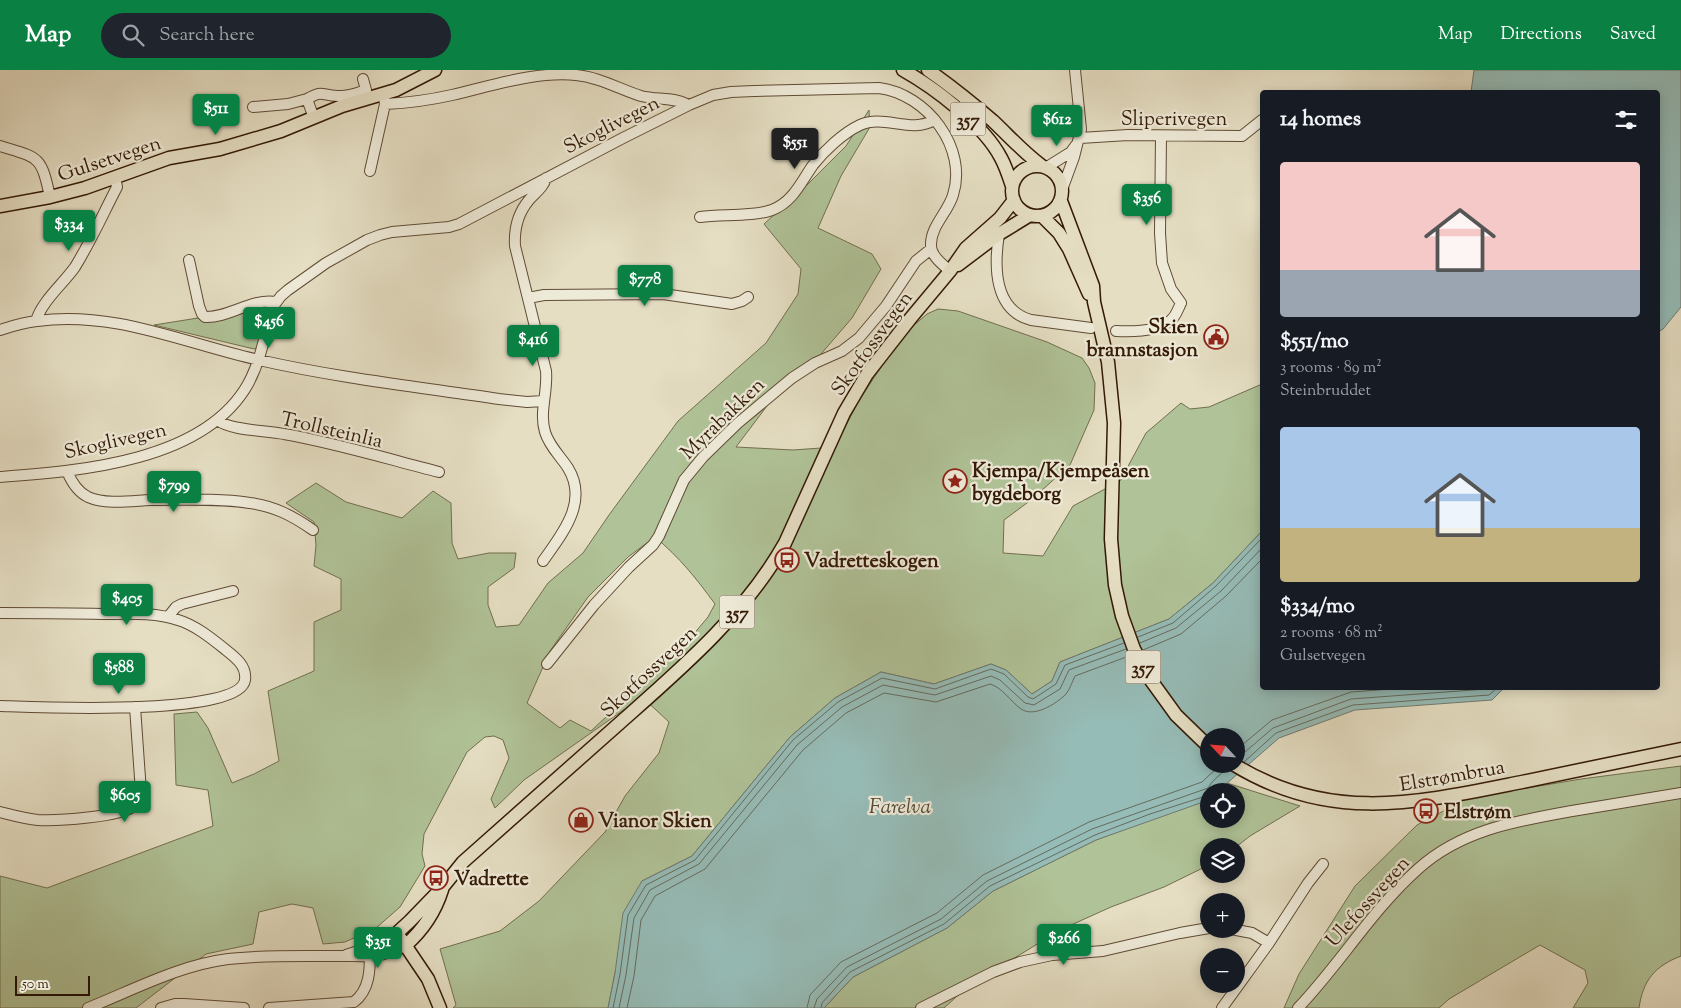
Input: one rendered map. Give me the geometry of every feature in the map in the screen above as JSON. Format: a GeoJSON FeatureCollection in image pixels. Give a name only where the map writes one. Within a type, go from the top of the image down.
{"type":"FeatureCollection","features":[{"type":"Feature","properties":{"kind":"main road","name":"Gulsetvegen"},"geometry":{"type":"LineString","coordinates":[[1,209],[85,188],[169,158],[220,149],[281,131],[342,106],[384,99],[435,70]]}},
{"type":"Feature","properties":{"kind":"main road","name":"357"},"geometry":{"type":"LineString","coordinates":[[904,70],[940,94],[982,133],[1001,157],[1012,186],[1014,200],[1020,210],[1036,216],[1059,233],[1094,302]]}},
{"type":"Feature","properties":{"kind":"main road","name":"357"},"geometry":{"type":"LineString","coordinates":[[928,70],[967,99],[1020,148],[1057,175],[1062,186],[1061,201],[1093,286],[1094,302],[1107,356],[1114,423],[1111,515],[1113,569],[1122,616],[1127,633],[1150,679],[1176,715],[1200,738]]}},
{"type":"Feature","properties":{"kind":"main road"},"geometry":{"type":"LineString","coordinates":[[1012,186],[1018,174],[1023,170],[1036,166],[1045,167]]}},
{"type":"Feature","properties":{"kind":"main road","name":"Skotfossvegen"},"geometry":{"type":"LineString","coordinates":[[397,932],[442,888],[463,862],[680,669],[727,623],[749,598],[774,563],[798,518],[832,437],[855,392],[893,340],[950,271],[966,248],[1000,218],[1014,200]]}},
{"type":"Feature","properties":{"kind":"main road","name":"357"},"geometry":{"type":"LineString","coordinates":[[1036,216],[1054,211],[1061,201]]}},
{"type":"Feature","properties":{"kind":"main road","name":"Skotfossvegen"},"geometry":{"type":"LineString","coordinates":[[950,271],[999,234],[1036,216]]}},
{"type":"Feature","properties":{"kind":"main road","name":"Elstrømbrua"},"geometry":{"type":"LineString","coordinates":[[1245,771],[1279,788],[1312,798],[1342,803],[1377,805],[1423,801],[1681,749]]}},
{"type":"Feature","properties":{"kind":"main road","name":"Skotfossvegen"},"geometry":{"type":"LineString","coordinates":[[406,945],[427,922],[438,901],[442,888]]}},
{"type":"Feature","properties":{"kind":"main road"},"geometry":{"type":"LineString","coordinates":[[397,932],[428,979],[440,1008]]}},
{"type":"Feature","properties":{"kind":"street"},"geometry":{"type":"LineString","coordinates":[[1062,186],[1074,157],[1081,130],[1075,70]]}},
{"type":"Feature","properties":{"kind":"street"},"geometry":{"type":"LineString","coordinates":[[370,170],[384,99],[423,100],[527,78],[563,74],[584,76],[609,83],[641,96],[680,101],[690,105]]}},
{"type":"Feature","properties":{"kind":"street"},"geometry":{"type":"LineString","coordinates":[[253,107],[288,104],[307,99],[317,93],[336,96],[358,93],[366,90],[363,79]]}},
{"type":"Feature","properties":{"kind":"street","name":"Skoglivegen"},"geometry":{"type":"LineString","coordinates":[[0,477],[67,471],[128,459],[155,452],[190,438],[217,420],[240,396],[259,360],[276,302],[288,290],[326,263],[380,234],[449,227],[459,224],[516,195],[546,177],[690,105],[713,96],[731,92],[879,88],[903,95],[934,120],[948,138],[956,163],[957,180],[950,203],[932,235],[931,249]]}},
{"type":"Feature","properties":{"kind":"street"},"geometry":{"type":"LineString","coordinates":[[307,99],[314,118]]}},
{"type":"Feature","properties":{"kind":"street"},"geometry":{"type":"LineString","coordinates":[[700,217],[760,212],[773,209],[788,200],[815,164],[832,146],[858,126],[873,121],[881,121],[916,126],[928,124],[934,120]]}},
{"type":"Feature","properties":{"kind":"street","name":"Sliperivegen"},"geometry":{"type":"LineString","coordinates":[[1079,139],[1128,135],[1242,136],[1260,122]]}},
{"type":"Feature","properties":{"kind":"street"},"geometry":{"type":"LineString","coordinates":[[1116,331],[1136,331],[1163,325],[1170,321],[1181,303],[1171,289],[1162,263],[1160,233],[1161,136]]}},
{"type":"Feature","properties":{"kind":"street"},"geometry":{"type":"LineString","coordinates":[[1045,167],[1071,152],[1079,139]]}},
{"type":"Feature","properties":{"kind":"street"},"geometry":{"type":"LineString","coordinates":[[0,146],[26,154],[37,160],[44,173],[50,197]]}},
{"type":"Feature","properties":{"kind":"street"},"geometry":{"type":"LineString","coordinates":[[36,321],[42,307],[70,274],[85,250],[117,187],[115,177]]}},
{"type":"Feature","properties":{"kind":"street"},"geometry":{"type":"LineString","coordinates":[[543,561],[569,520],[575,504],[576,493],[573,478],[547,438],[545,431],[543,414],[547,389],[546,372],[517,258],[515,237],[522,211],[527,202],[542,186],[546,177]]}},
{"type":"Feature","properties":{"kind":"street"},"geometry":{"type":"LineString","coordinates":[[999,234],[996,256],[997,273],[1004,299],[1012,311],[1032,320],[1091,328]]}},
{"type":"Feature","properties":{"kind":"street"},"geometry":{"type":"LineString","coordinates":[[931,249],[934,256],[950,271]]}},
{"type":"Feature","properties":{"kind":"street","name":"Myrabakken"},"geometry":{"type":"LineString","coordinates":[[547,664],[594,605],[629,567],[653,545],[659,536],[684,480],[703,456],[738,423],[792,378],[816,363],[842,351],[860,338],[886,306],[916,261],[931,249]]}},
{"type":"Feature","properties":{"kind":"street"},"geometry":{"type":"LineString","coordinates":[[189,260],[199,306],[205,317],[264,301],[276,302]]}},
{"type":"Feature","properties":{"kind":"street"},"geometry":{"type":"LineString","coordinates":[[528,298],[544,294],[662,294],[732,304],[748,297]]}},
{"type":"Feature","properties":{"kind":"street"},"geometry":{"type":"LineString","coordinates":[[0,330],[36,321],[63,319],[122,325],[166,334],[259,360],[499,399],[527,402],[544,401]]}},
{"type":"Feature","properties":{"kind":"street","name":"Trollsteinlia"},"geometry":{"type":"LineString","coordinates":[[217,420],[226,425],[303,438],[440,472]]}},
{"type":"Feature","properties":{"kind":"street"},"geometry":{"type":"LineString","coordinates":[[67,471],[78,489],[97,500],[205,500],[251,503],[275,508],[287,513],[312,530]]}},
{"type":"Feature","properties":{"kind":"street"},"geometry":{"type":"LineString","coordinates":[[168,617],[176,607],[182,604],[233,591]]}},
{"type":"Feature","properties":{"kind":"street"},"geometry":{"type":"LineString","coordinates":[[0,613],[139,614],[168,617],[188,624],[227,651],[243,667],[245,672],[245,682],[236,692],[222,698],[180,705],[135,707],[0,706]]}},
{"type":"Feature","properties":{"kind":"street"},"geometry":{"type":"LineString","coordinates":[[0,812],[25,818],[52,820],[103,815],[120,812],[133,806],[140,799],[141,792],[135,707]]}},
{"type":"Feature","properties":{"kind":"street","name":"Ulefossvegen"},"geometry":{"type":"LineString","coordinates":[[1298,1008],[1405,881],[1432,858],[1448,848],[1478,832],[1514,822],[1681,793]]}},
{"type":"Feature","properties":{"kind":"street"},"geometry":{"type":"LineString","coordinates":[[1222,1008],[1323,864]]}},
{"type":"Feature","properties":{"kind":"street"},"geometry":{"type":"LineString","coordinates":[[921,1008],[993,972],[1028,960],[1052,955],[1103,951],[1200,930]]}},
{"type":"Feature","properties":{"kind":"street"},"geometry":{"type":"LineString","coordinates":[[370,952],[397,932]]}},
{"type":"Feature","properties":{"kind":"street"},"geometry":{"type":"LineString","coordinates":[[1245,932],[1252,933],[1269,943]]}},
{"type":"Feature","properties":{"kind":"street"},"geometry":{"type":"LineString","coordinates":[[88,1008],[166,976],[206,963],[248,957],[342,956],[370,952],[387,953],[406,945]]}},
{"type":"Feature","properties":{"kind":"street"},"geometry":{"type":"LineString","coordinates":[[269,1008],[354,1002],[365,988],[370,970],[370,952]]}},
{"type":"Feature","properties":{"kind":"street"},"geometry":{"type":"LineString","coordinates":[[162,1008],[175,1004],[184,1004],[244,1008]]}},
{"type":"Feature","properties":{"kind":"green space"},"geometry":{"type":"Polygon","coordinates":[[[869,110],[870,127],[841,176],[818,228],[872,254],[881,269],[852,318],[815,361],[770,402],[736,447],[793,450],[835,447],[859,400],[884,363],[913,326],[927,314],[938,309],[958,311],[1047,342],[1082,358],[1089,368],[1095,383],[1094,410],[1070,465],[1031,500],[1004,520],[1003,553],[1043,556],[1073,506],[1120,481],[1146,433],[1181,403],[1190,409],[1209,407],[1260,385],[1260,533],[1213,583],[1169,619],[1060,662],[1052,681],[1032,694],[1006,670],[991,664],[934,684],[881,672],[835,698],[790,737],[692,856],[642,881],[615,973],[608,1008],[453,1008],[456,1005],[440,949],[500,931],[539,901],[605,832],[625,796],[659,753],[669,722],[642,697],[524,780],[495,808],[491,799],[509,758],[503,740],[494,736],[485,737],[467,752],[424,834],[422,854],[425,866],[400,907],[376,928],[345,942],[323,944],[313,908],[292,904],[259,912],[253,944],[206,954],[136,1008],[0,1008],[0,876],[47,888],[213,826],[208,790],[176,785],[174,714],[197,712],[208,728],[232,783],[279,761],[268,691],[314,671],[314,622],[341,610],[341,579],[314,566],[316,545],[314,522],[286,503],[316,483],[346,502],[402,518],[433,491],[451,503],[452,543],[458,559],[489,553],[516,553],[514,568],[488,587],[488,605],[496,627],[519,625],[548,583],[583,553],[678,421],[766,343],[798,294],[801,269],[764,224],[846,146],[869,110]],[[655,537],[628,557],[588,597],[550,651],[527,703],[560,728],[570,720],[591,731],[692,636],[708,617],[715,604],[672,553],[655,537]]]}},
{"type":"Feature","properties":{"kind":"green space"},"geometry":{"type":"Polygon","coordinates":[[[260,307],[264,311],[258,347],[254,349],[154,325],[198,318],[209,322],[260,307]]]}},
{"type":"Feature","properties":{"kind":"green space"},"geometry":{"type":"Polygon","coordinates":[[[1681,766],[1681,956],[1664,964],[1652,975],[1644,989],[1639,1008],[1573,1008],[1588,983],[1585,970],[1540,945],[1449,999],[1439,1008],[1284,1008],[1299,974],[1355,886],[1417,825],[1468,798],[1581,779],[1681,766]]]}},
{"type":"Feature","properties":{"kind":"green space"},"geometry":{"type":"Polygon","coordinates":[[[1245,789],[1300,806],[1245,840],[1245,838],[1200,838],[1200,869],[1164,887],[1111,907],[1060,930],[966,988],[944,1008],[824,1008],[853,977],[947,928],[993,891],[1096,840],[1200,801],[1200,828],[1245,828],[1245,789]]]}},
{"type":"Feature","properties":{"kind":"water"},"geometry":{"type":"Polygon","coordinates":[[[1474,70],[1681,70],[1681,307],[1663,329],[1660,331],[1660,90],[1471,90],[1474,70]]]}},
{"type":"Feature","properties":{"kind":"water","name":"Farelva"},"geometry":{"type":"Polygon","coordinates":[[[1260,533],[1260,690],[1502,690],[1492,700],[1355,710],[1279,738],[1245,768],[1245,728],[1200,728],[1200,773],[1239,773],[1227,783],[1200,783],[1200,803],[1096,840],[993,891],[947,928],[853,977],[824,1008],[608,1008],[623,913],[642,881],[692,856],[790,737],[835,698],[881,672],[934,684],[991,664],[1006,670],[1032,694],[1052,681],[1060,662],[1169,619],[1213,583],[1260,533]]]}},
{"type":"Feature","properties":{"kind":"place","name":"Skien brannstasjon"},"geometry":{"type":"Point","coordinates":[1216,337]}},
{"type":"Feature","properties":{"kind":"place","name":"Kjempa/Kjempeåsen bygdeborg"},"geometry":{"type":"Point","coordinates":[955,481]}},
{"type":"Feature","properties":{"kind":"place","name":"Vadretteskogen"},"geometry":{"type":"Point","coordinates":[787,560]}},
{"type":"Feature","properties":{"kind":"place","name":"Elstrøm"},"geometry":{"type":"Point","coordinates":[1426,811]}},
{"type":"Feature","properties":{"kind":"place","name":"Vianor Skien"},"geometry":{"type":"Point","coordinates":[581,820]}},
{"type":"Feature","properties":{"kind":"place","name":"Vadrette"},"geometry":{"type":"Point","coordinates":[436,878]}}]}
